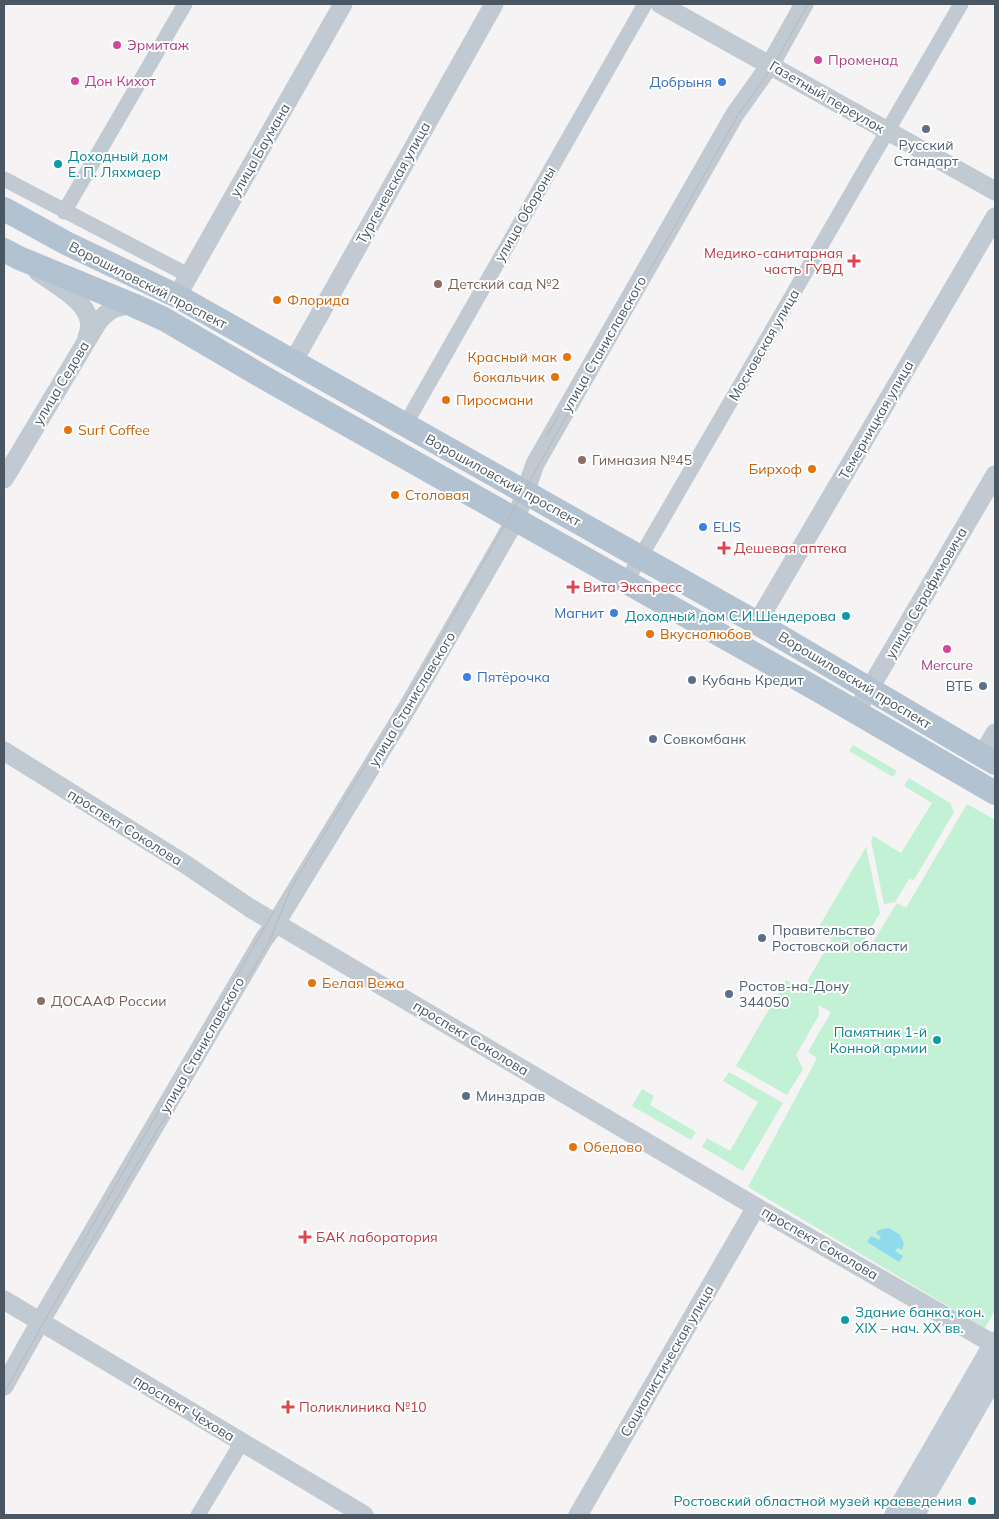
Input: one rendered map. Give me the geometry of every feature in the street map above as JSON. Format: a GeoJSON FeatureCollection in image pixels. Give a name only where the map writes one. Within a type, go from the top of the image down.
{"type":"FeatureCollection","features":[{"type":"Feature","properties":{"kind":"main road","name":"Ворошиловский проспект"},"geometry":{"type":"LineString","coordinates":[[4,209],[66,242],[177,296],[757,623],[989,760]]}},
{"type":"Feature","properties":{"kind":"main road","name":"Ворошиловский проспект"},"geometry":{"type":"LineString","coordinates":[[12,254],[164,319],[995,793]]}},
{"type":"Feature","properties":{"kind":"main road"},"geometry":{"type":"LineString","coordinates":[[895,1515],[995,1344]]}},
{"type":"Feature","properties":{"kind":"main road"},"geometry":{"type":"LineString","coordinates":[[914,1515],[995,1375]]}},
{"type":"Feature","properties":{"kind":"street"},"geometry":{"type":"LineString","coordinates":[[64,212],[185,4]]}},
{"type":"Feature","properties":{"kind":"street","name":"улица Баумана"},"geometry":{"type":"LineString","coordinates":[[177,296],[343,4]]}},
{"type":"Feature","properties":{"kind":"street","name":"Тургеневская улица"},"geometry":{"type":"LineString","coordinates":[[293,362],[494,4]]}},
{"type":"Feature","properties":{"kind":"street","name":"улица Обороны"},"geometry":{"type":"LineString","coordinates":[[405,425],[645,4]]}},
{"type":"Feature","properties":{"kind":"street","name":"Газетный переулок"},"geometry":{"type":"LineString","coordinates":[[660,4],[995,191]]}},
{"type":"Feature","properties":{"kind":"street","name":"улица Станиславского"},"geometry":{"type":"LineString","coordinates":[[4,1386],[264,939],[276,923],[409,705],[516,519],[535,464],[731,122],[770,64],[804,4]]}},
{"type":"Feature","properties":{"kind":"street","name":"Московская улица"},"geometry":{"type":"LineString","coordinates":[[626,582],[961,4]]}},
{"type":"Feature","properties":{"kind":"street","name":"Ворошиловский проспект"},"geometry":{"type":"LineString","coordinates":[[4,179],[64,212],[188,275]]}},
{"type":"Feature","properties":{"kind":"street","name":"Темерницкая улица"},"geometry":{"type":"LineString","coordinates":[[757,623],[995,217]]}},
{"type":"Feature","properties":{"kind":"street"},"geometry":{"type":"LineString","coordinates":[[12,254],[82,304],[87,311],[90,331],[76,358]]}},
{"type":"Feature","properties":{"kind":"street","name":"улица Седова"},"geometry":{"type":"LineString","coordinates":[[4,479],[98,322],[106,313],[118,306],[133,305]]}},
{"type":"Feature","properties":{"kind":"street","name":"улица Серафимовича"},"geometry":{"type":"LineString","coordinates":[[856,712],[995,475]]}},
{"type":"Feature","properties":{"kind":"street"},"geometry":{"type":"LineString","coordinates":[[989,760],[995,733]]}},
{"type":"Feature","properties":{"kind":"street","name":"проспект Соколова"},"geometry":{"type":"LineString","coordinates":[[4,751],[185,864],[250,908],[756,1207],[995,1344]]}},
{"type":"Feature","properties":{"kind":"street","name":"Социалистическая улица"},"geometry":{"type":"LineString","coordinates":[[578,1515],[756,1207]]}},
{"type":"Feature","properties":{"kind":"street","name":"проспект Чехова"},"geometry":{"type":"LineString","coordinates":[[4,1300],[364,1515]]}},
{"type":"Feature","properties":{"kind":"street"},"geometry":{"type":"LineString","coordinates":[[198,1515],[242,1442]]}},
{"type":"Feature","properties":{"kind":"green space"},"geometry":{"type":"Polygon","coordinates":[[[853,745],[897,771],[893,777],[849,751],[853,745]]]}},
{"type":"Feature","properties":{"kind":"green space"},"geometry":{"type":"Polygon","coordinates":[[[909,778],[950,803],[954,812],[914,880],[909,879],[895,902],[884,904],[871,840],[873,836],[901,853],[932,803],[904,786],[909,778]]]}},
{"type":"Feature","properties":{"kind":"green space"},"geometry":{"type":"Polygon","coordinates":[[[967,804],[995,820],[995,1310],[985,1328],[748,1187],[817,1058],[808,1052],[831,1012],[818,1005],[819,1015],[796,1055],[803,1069],[787,1095],[736,1066],[786,980],[802,990],[832,939],[817,930],[866,847],[880,913],[860,947],[867,952],[897,903],[906,908],[967,804]]]}},
{"type":"Feature","properties":{"kind":"green space"},"geometry":{"type":"Polygon","coordinates":[[[729,1072],[783,1103],[743,1171],[702,1147],[707,1138],[730,1151],[758,1102],[723,1081],[729,1072]]]}},
{"type":"Feature","properties":{"kind":"green space"},"geometry":{"type":"Polygon","coordinates":[[[642,1089],[654,1096],[650,1105],[696,1132],[691,1140],[632,1106],[642,1089]]]}},
{"type":"Feature","properties":{"kind":"water"},"geometry":{"type":"Polygon","coordinates":[[[889,1228],[899,1234],[904,1243],[902,1250],[898,1248],[895,1251],[903,1256],[899,1262],[867,1242],[871,1236],[879,1240],[881,1237],[876,1233],[878,1230],[889,1228]]]}},
{"type":"Feature","properties":{"kind":"tram line"},"geometry":{"type":"LineString","coordinates":[[4,1393],[49,1313],[269,942],[292,886],[404,702],[738,115],[773,66],[808,4]]}},
{"type":"Feature","properties":{"kind":"tram line"},"geometry":{"type":"LineString","coordinates":[[546,437],[577,383]]}},
{"type":"Feature","properties":{"kind":"tram line"},"geometry":{"type":"LineString","coordinates":[[80,1247],[274,911]]}},
{"type":"Feature","properties":{"kind":"place","name":"Эрмитаж"},"geometry":{"type":"Point","coordinates":[117,45]}},
{"type":"Feature","properties":{"kind":"place","name":"Променад"},"geometry":{"type":"Point","coordinates":[818,60]}},
{"type":"Feature","properties":{"kind":"place","name":"Дон Кихот"},"geometry":{"type":"Point","coordinates":[75,81]}},
{"type":"Feature","properties":{"kind":"place","name":"Добрыня"},"geometry":{"type":"Point","coordinates":[722,82]}},
{"type":"Feature","properties":{"kind":"place","name":"Русский Стандарт"},"geometry":{"type":"Point","coordinates":[926,129]}},
{"type":"Feature","properties":{"kind":"place","name":"Доходный дом Е. П. Ляхмаер"},"geometry":{"type":"Point","coordinates":[58,164]}},
{"type":"Feature","properties":{"kind":"place","name":"Медико-санитарная часть ГУВД"},"geometry":{"type":"Point","coordinates":[854,261]}},
{"type":"Feature","properties":{"kind":"place","name":"Детский сад №2"},"geometry":{"type":"Point","coordinates":[438,284]}},
{"type":"Feature","properties":{"kind":"place","name":"Флорида"},"geometry":{"type":"Point","coordinates":[277,300]}},
{"type":"Feature","properties":{"kind":"place","name":"Красный мак"},"geometry":{"type":"Point","coordinates":[567,357]}},
{"type":"Feature","properties":{"kind":"place","name":"бокальчик"},"geometry":{"type":"Point","coordinates":[555,377]}},
{"type":"Feature","properties":{"kind":"place","name":"Пиросмани"},"geometry":{"type":"Point","coordinates":[446,400]}},
{"type":"Feature","properties":{"kind":"place","name":"Surf Coffee"},"geometry":{"type":"Point","coordinates":[68,430]}},
{"type":"Feature","properties":{"kind":"place","name":"Гимназия №45"},"geometry":{"type":"Point","coordinates":[582,460]}},
{"type":"Feature","properties":{"kind":"place","name":"Бирхоф"},"geometry":{"type":"Point","coordinates":[812,469]}},
{"type":"Feature","properties":{"kind":"place","name":"Столовая"},"geometry":{"type":"Point","coordinates":[395,495]}},
{"type":"Feature","properties":{"kind":"place","name":"ELIS"},"geometry":{"type":"Point","coordinates":[703,527]}},
{"type":"Feature","properties":{"kind":"place","name":"Дешевая аптека"},"geometry":{"type":"Point","coordinates":[724,548]}},
{"type":"Feature","properties":{"kind":"place","name":"Вита Экспресс"},"geometry":{"type":"Point","coordinates":[573,587]}},
{"type":"Feature","properties":{"kind":"place","name":"Магнит"},"geometry":{"type":"Point","coordinates":[614,613]}},
{"type":"Feature","properties":{"kind":"place","name":"Доходный дом С.И.Шендерова"},"geometry":{"type":"Point","coordinates":[846,616]}},
{"type":"Feature","properties":{"kind":"place","name":"Вкуснолюбов"},"geometry":{"type":"Point","coordinates":[650,634]}},
{"type":"Feature","properties":{"kind":"place","name":"Mercure"},"geometry":{"type":"Point","coordinates":[947,649]}},
{"type":"Feature","properties":{"kind":"place","name":"Пятёрочка"},"geometry":{"type":"Point","coordinates":[467,677]}},
{"type":"Feature","properties":{"kind":"place","name":"Кубань Кредит"},"geometry":{"type":"Point","coordinates":[692,680]}},
{"type":"Feature","properties":{"kind":"place","name":"ВТБ"},"geometry":{"type":"Point","coordinates":[983,686]}},
{"type":"Feature","properties":{"kind":"place","name":"Совкомбанк"},"geometry":{"type":"Point","coordinates":[653,739]}},
{"type":"Feature","properties":{"kind":"place","name":"Правительство Ростовской области"},"geometry":{"type":"Point","coordinates":[762,938]}},
{"type":"Feature","properties":{"kind":"place","name":"Белая Вежа"},"geometry":{"type":"Point","coordinates":[312,983]}},
{"type":"Feature","properties":{"kind":"place","name":"Ростов-на-Дону 344050"},"geometry":{"type":"Point","coordinates":[729,994]}},
{"type":"Feature","properties":{"kind":"place","name":"ДОСААФ России"},"geometry":{"type":"Point","coordinates":[41,1001]}},
{"type":"Feature","properties":{"kind":"place","name":"Памятник 1-й Конной армии"},"geometry":{"type":"Point","coordinates":[937,1040]}},
{"type":"Feature","properties":{"kind":"place","name":"Минздрав"},"geometry":{"type":"Point","coordinates":[466,1096]}},
{"type":"Feature","properties":{"kind":"place","name":"Обедово"},"geometry":{"type":"Point","coordinates":[573,1147]}},
{"type":"Feature","properties":{"kind":"place","name":"БАК лаборатория"},"geometry":{"type":"Point","coordinates":[305,1237]}},
{"type":"Feature","properties":{"kind":"place","name":"Здание банка, кон. XIX – нач. XX вв."},"geometry":{"type":"Point","coordinates":[845,1320]}},
{"type":"Feature","properties":{"kind":"place","name":"Поликлиника №10"},"geometry":{"type":"Point","coordinates":[288,1407]}},
{"type":"Feature","properties":{"kind":"place","name":"Ростовский областной музей краеведения"},"geometry":{"type":"Point","coordinates":[972,1501]}}]}
